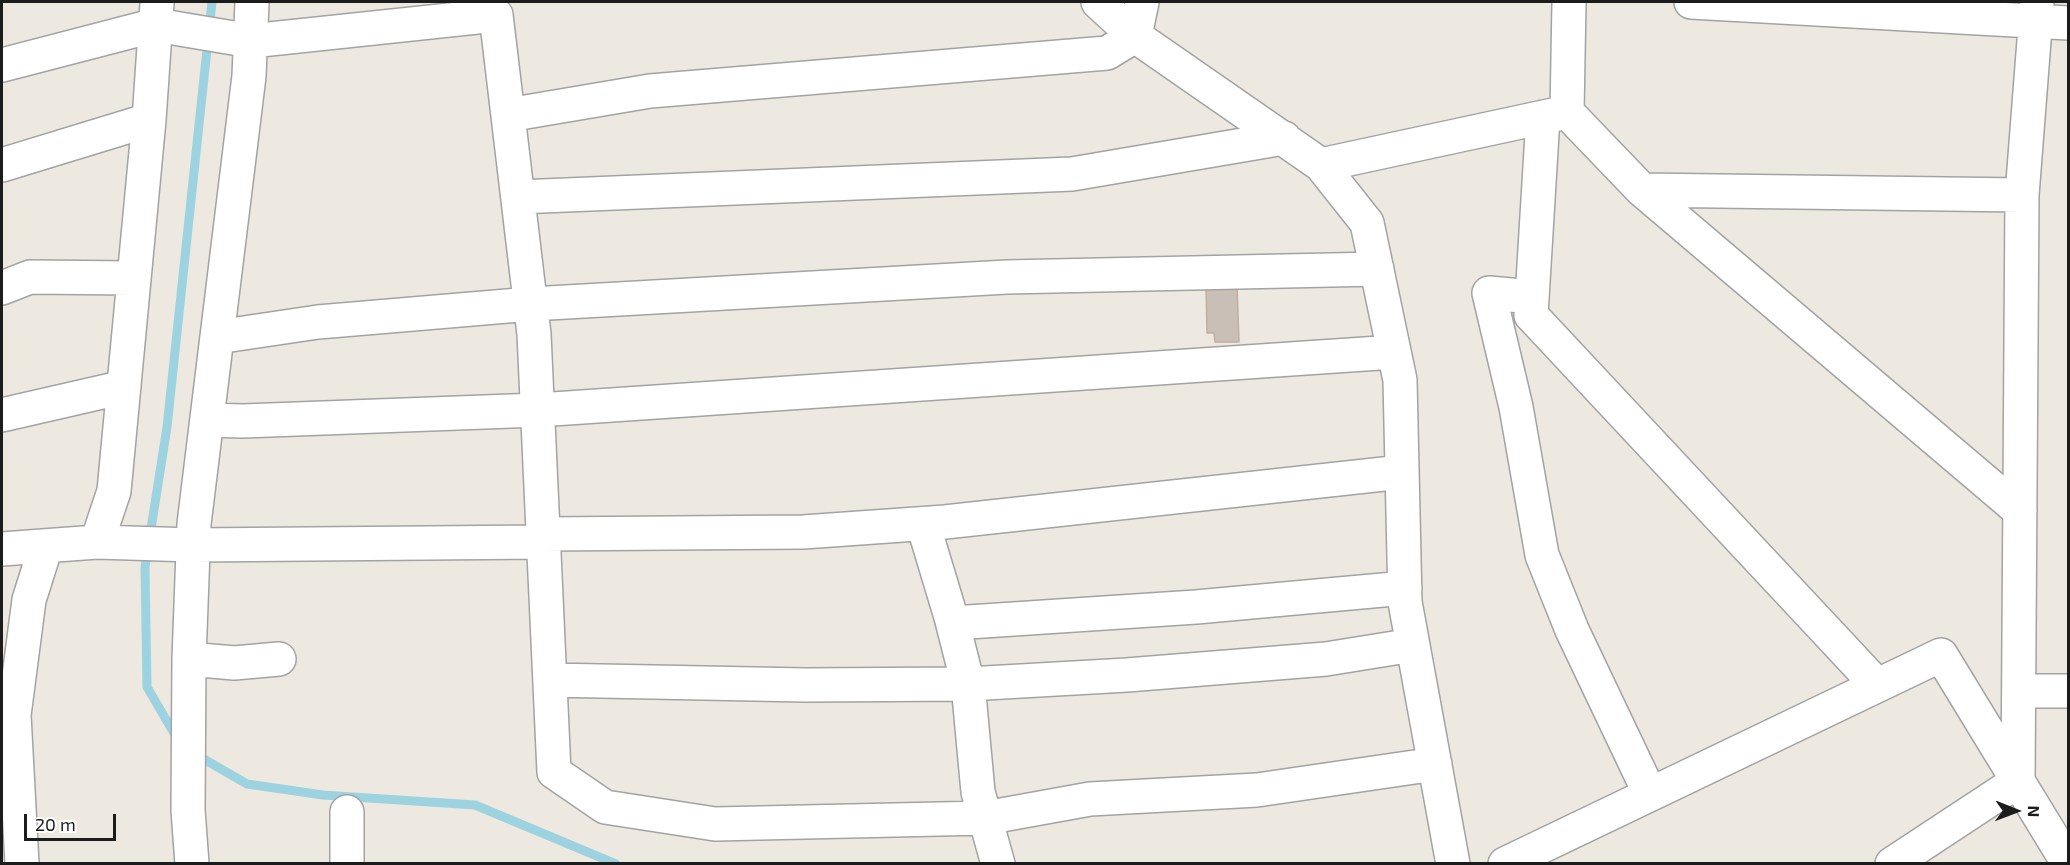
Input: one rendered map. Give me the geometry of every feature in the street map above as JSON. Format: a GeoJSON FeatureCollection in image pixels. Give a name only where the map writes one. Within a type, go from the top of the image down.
{"type":"FeatureCollection","features":[{"type":"Feature","properties":{"kind":"street"},"geometry":{"type":"LineString","coordinates":[[192,864],[188,810],[189,659],[193,545],[249,76],[252,2]]}},
{"type":"Feature","properties":{"kind":"street"},"geometry":{"type":"LineString","coordinates":[[1098,2],[1135,36],[1321,165],[1367,223],[1400,380],[1405,602],[1454,864]]}},
{"type":"Feature","properties":{"kind":"street"},"geometry":{"type":"LineString","coordinates":[[508,115],[650,91],[1107,54],[1135,36],[1142,2]]}},
{"type":"Feature","properties":{"kind":"street"},"geometry":{"type":"LineString","coordinates":[[1569,2],[1531,315],[1877,685]]}},
{"type":"Feature","properties":{"kind":"street"},"geometry":{"type":"LineString","coordinates":[[1691,2],[2036,11],[2068,23]]}},
{"type":"Feature","properties":{"kind":"street"},"geometry":{"type":"LineString","coordinates":[[2,65],[156,13],[250,41],[502,8],[508,115],[534,334],[554,772],[605,807],[715,824],[985,818],[1090,799],[1257,790],[1435,764]]}},
{"type":"Feature","properties":{"kind":"street"},"geometry":{"type":"LineString","coordinates":[[2018,781],[2022,195],[2036,11]]}},
{"type":"Feature","properties":{"kind":"street"},"geometry":{"type":"LineString","coordinates":[[97,542],[114,491],[149,120],[156,13]]}},
{"type":"Feature","properties":{"kind":"street"},"geometry":{"type":"LineString","coordinates":[[1321,165],[1555,115]]}},
{"type":"Feature","properties":{"kind":"street"},"geometry":{"type":"LineString","coordinates":[[1555,115],[2020,511]]}},
{"type":"Feature","properties":{"kind":"street"},"geometry":{"type":"LineString","coordinates":[[2,165],[149,120]]}},
{"type":"Feature","properties":{"kind":"street"},"geometry":{"type":"LineString","coordinates":[[518,197],[1072,174],[1284,138]]}},
{"type":"Feature","properties":{"kind":"street"},"geometry":{"type":"LineString","coordinates":[[1642,190],[2022,195]]}},
{"type":"Feature","properties":{"kind":"street"},"geometry":{"type":"LineString","coordinates":[[217,337],[318,322],[531,304],[1007,277],[1377,269]]}},
{"type":"Feature","properties":{"kind":"street"},"geometry":{"type":"LineString","coordinates":[[2,288],[30,277],[134,278]]}},
{"type":"Feature","properties":{"kind":"street"},"geometry":{"type":"LineString","coordinates":[[1532,297],[1489,293],[1516,407],[1542,555],[1572,630],[1650,794]]}},
{"type":"Feature","properties":{"kind":"street"},"geometry":{"type":"LineString","coordinates":[[207,420],[243,421],[538,410],[1394,352]]}},
{"type":"Feature","properties":{"kind":"street"},"geometry":{"type":"LineString","coordinates":[[2,415],[124,387]]}},
{"type":"Feature","properties":{"kind":"street"},"geometry":{"type":"LineString","coordinates":[[2,549],[97,542],[193,545],[803,532],[922,524],[1401,472]]}},
{"type":"Feature","properties":{"kind":"street"},"geometry":{"type":"LineString","coordinates":[[922,524],[953,623],[968,684],[978,792],[998,864]]}},
{"type":"Feature","properties":{"kind":"street"},"geometry":{"type":"LineString","coordinates":[[22,864],[8,716],[29,600],[45,546]]}},
{"type":"Feature","properties":{"kind":"street"},"geometry":{"type":"LineString","coordinates":[[953,623],[1184,608],[1405,588]]}},
{"type":"Feature","properties":{"kind":"street"},"geometry":{"type":"LineString","coordinates":[[550,681],[805,685],[968,684],[1127,675],[1315,660],[1413,645]]}},
{"type":"Feature","properties":{"kind":"street"},"geometry":{"type":"LineString","coordinates":[[1505,864],[1941,655],[2068,863]]}},
{"type":"Feature","properties":{"kind":"street"},"geometry":{"type":"LineString","coordinates":[[189,659],[234,663],[279,659]]}},
{"type":"Feature","properties":{"kind":"street"},"geometry":{"type":"LineString","coordinates":[[2019,691],[2068,691]]}},
{"type":"Feature","properties":{"kind":"street"},"geometry":{"type":"LineString","coordinates":[[1892,864],[2018,781]]}},
{"type":"Feature","properties":{"kind":"street"},"geometry":{"type":"LineString","coordinates":[[347,812],[347,864]]}},
{"type":"Feature","properties":{"kind":"building"},"geometry":{"type":"Polygon","coordinates":[[[1237,285],[1239,342],[1215,342],[1214,333],[1207,333],[1206,286],[1237,285]]]}},
{"type":"Feature","properties":{"kind":"waterway"},"geometry":{"type":"LineString","coordinates":[[178,740],[147,687],[145,567],[167,427],[212,2]]}},
{"type":"Feature","properties":{"kind":"waterway"},"geometry":{"type":"LineString","coordinates":[[195,754],[247,784],[323,795],[475,805],[616,864]]}}]}
